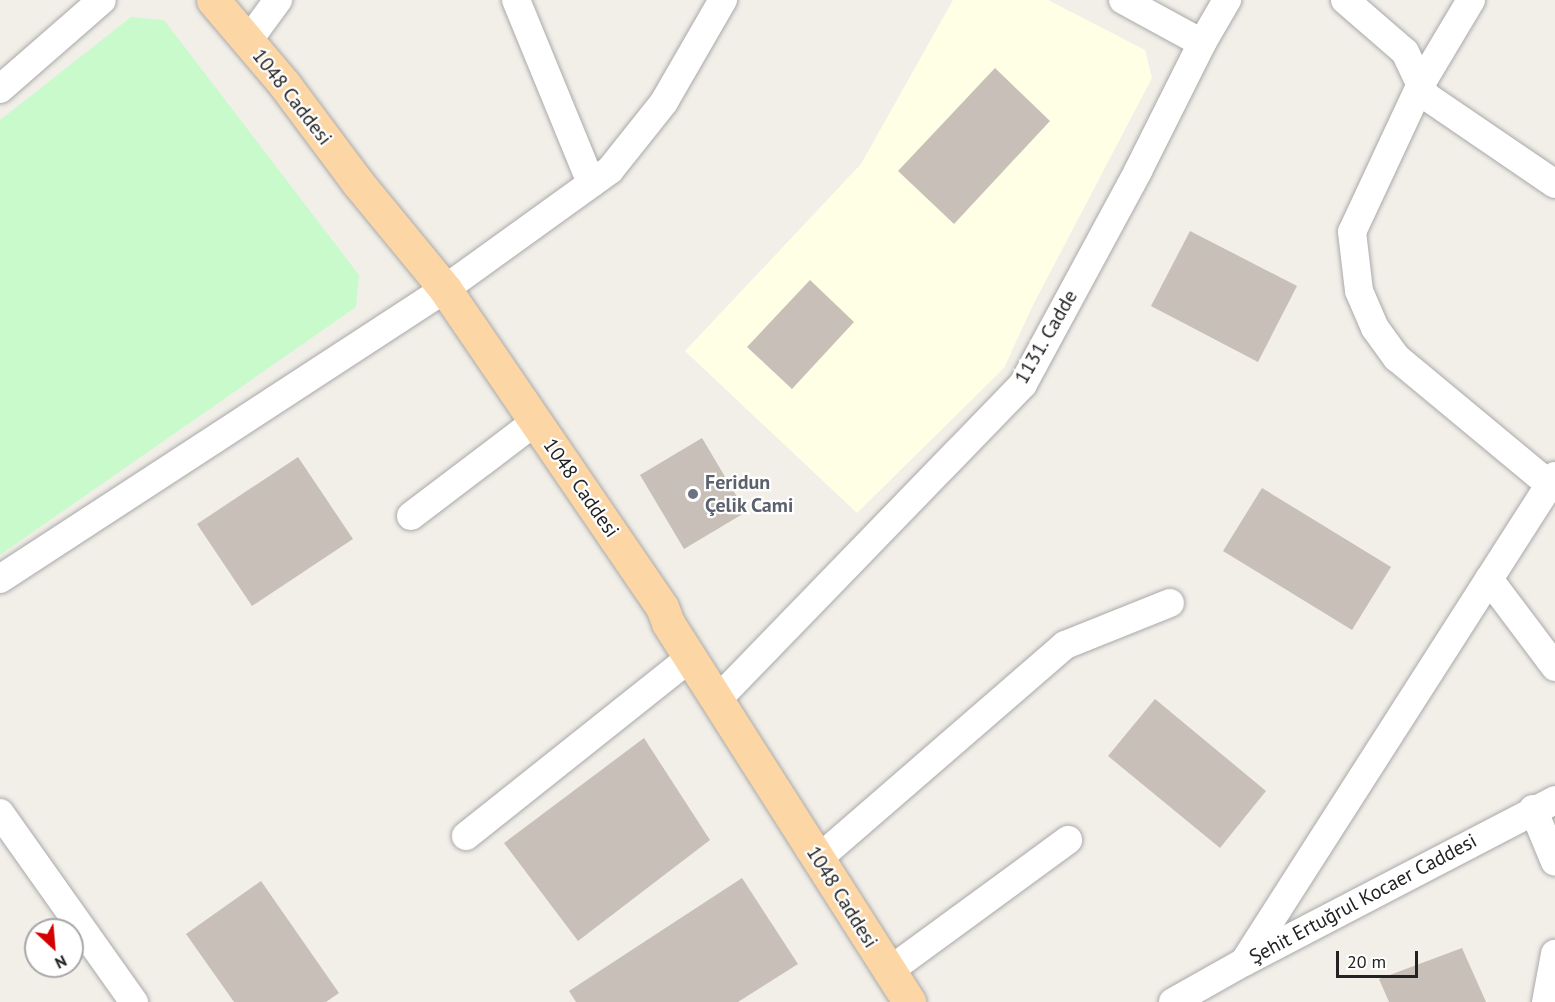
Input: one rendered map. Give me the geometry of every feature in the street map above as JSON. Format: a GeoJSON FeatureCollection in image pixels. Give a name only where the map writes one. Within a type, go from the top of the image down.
{"type":"FeatureCollection","features":[{"type":"Feature","properties":{"kind":"main road","name":"1048 Caddesi"},"geometry":{"type":"LineString","coordinates":[[213,0],[285,85],[358,183],[445,289],[662,607],[668,623],[909,1002]]}},
{"type":"Feature","properties":{"kind":"street"},"geometry":{"type":"LineString","coordinates":[[0,89],[102,0]]}},
{"type":"Feature","properties":{"kind":"street"},"geometry":{"type":"LineString","coordinates":[[248,41],[278,0]]}},
{"type":"Feature","properties":{"kind":"street"},"geometry":{"type":"LineString","coordinates":[[516,0],[591,183]]}},
{"type":"Feature","properties":{"kind":"street"},"geometry":{"type":"LineString","coordinates":[[1123,0],[1202,43]]}},
{"type":"Feature","properties":{"kind":"street","name":"1131. Cadde"},"geometry":{"type":"LineString","coordinates":[[717,700],[1023,384],[1138,171],[1202,43],[1227,0]]}},
{"type":"Feature","properties":{"kind":"street"},"geometry":{"type":"LineString","coordinates":[[1345,0],[1405,52],[1426,96],[1555,184]]}},
{"type":"Feature","properties":{"kind":"street"},"geometry":{"type":"LineString","coordinates":[[1244,962],[1552,481],[1397,358],[1375,328],[1359,291],[1352,232],[1420,84],[1471,0]]}},
{"type":"Feature","properties":{"kind":"street"},"geometry":{"type":"LineString","coordinates":[[0,579],[445,289],[609,170],[664,102],[720,1]]}},
{"type":"Feature","properties":{"kind":"street"},"geometry":{"type":"LineString","coordinates":[[411,516],[535,422]]}},
{"type":"Feature","properties":{"kind":"street"},"geometry":{"type":"LineString","coordinates":[[1489,579],[1555,667]]}},
{"type":"Feature","properties":{"kind":"street"},"geometry":{"type":"LineString","coordinates":[[818,859],[1065,645],[1170,603]]}},
{"type":"Feature","properties":{"kind":"street"},"geometry":{"type":"LineString","coordinates":[[466,836],[690,658]]}},
{"type":"Feature","properties":{"kind":"street"},"geometry":{"type":"LineString","coordinates":[[1544,805],[1555,862]]}},
{"type":"Feature","properties":{"kind":"street","name":"Şehit Ertuğrul Kocaer Caddesi"},"geometry":{"type":"LineString","coordinates":[[1173,1002],[1244,962],[1544,805]]}},
{"type":"Feature","properties":{"kind":"street"},"geometry":{"type":"LineString","coordinates":[[0,813],[134,1002]]}},
{"type":"Feature","properties":{"kind":"street"},"geometry":{"type":"LineString","coordinates":[[889,971],[1068,840]]}},
{"type":"Feature","properties":{"kind":"street"},"geometry":{"type":"LineString","coordinates":[[1546,1002],[1555,954]]}},
{"type":"Feature","properties":{"kind":"shaded area"},"geometry":{"type":"Polygon","coordinates":[[[953,0],[1048,0],[1145,50],[1152,78],[1032,307],[1004,368],[857,513],[685,351],[861,164],[953,0]]]}},
{"type":"Feature","properties":{"kind":"green space"},"geometry":{"type":"Polygon","coordinates":[[[131,17],[164,20],[359,275],[356,307],[0,555],[0,120],[131,17]]]}},
{"type":"Feature","properties":{"kind":"building"},"geometry":{"type":"Polygon","coordinates":[[[995,68],[1050,121],[954,224],[898,171],[995,68]]]}},
{"type":"Feature","properties":{"kind":"building"},"geometry":{"type":"Polygon","coordinates":[[[1190,231],[1297,286],[1258,362],[1151,306],[1190,231]]]}},
{"type":"Feature","properties":{"kind":"building"},"geometry":{"type":"Polygon","coordinates":[[[810,280],[854,322],[792,389],[747,347],[810,280]]]}},
{"type":"Feature","properties":{"kind":"building","name":"Feridun Çelik Cami"},"geometry":{"type":"Polygon","coordinates":[[[702,438],[746,512],[684,549],[640,475],[702,438]]]}},
{"type":"Feature","properties":{"kind":"building"},"geometry":{"type":"Polygon","coordinates":[[[298,457],[353,539],[252,606],[197,524],[298,457]]]}},
{"type":"Feature","properties":{"kind":"building"},"geometry":{"type":"Polygon","coordinates":[[[1262,488],[1391,567],[1352,630],[1223,551],[1262,488]]]}},
{"type":"Feature","properties":{"kind":"building"},"geometry":{"type":"Polygon","coordinates":[[[1155,699],[1266,791],[1220,848],[1108,756],[1155,699]]]}},
{"type":"Feature","properties":{"kind":"building"},"geometry":{"type":"Polygon","coordinates":[[[644,738],[710,840],[578,941],[504,843],[644,738]]]}},
{"type":"Feature","properties":{"kind":"building"},"geometry":{"type":"Polygon","coordinates":[[[742,878],[798,964],[738,1002],[576,1002],[569,991],[742,878]]]}},
{"type":"Feature","properties":{"kind":"building"},"geometry":{"type":"Polygon","coordinates":[[[261,881],[339,993],[326,1002],[234,1002],[186,934],[261,881]]]}},
{"type":"Feature","properties":{"kind":"building"},"geometry":{"type":"Polygon","coordinates":[[[1462,948],[1486,1002],[1389,1002],[1379,979],[1462,948]]]}},
{"type":"Feature","properties":{"kind":"place","name":"Feridun Çelik Cami"},"geometry":{"type":"Point","coordinates":[693,494]}}]}
